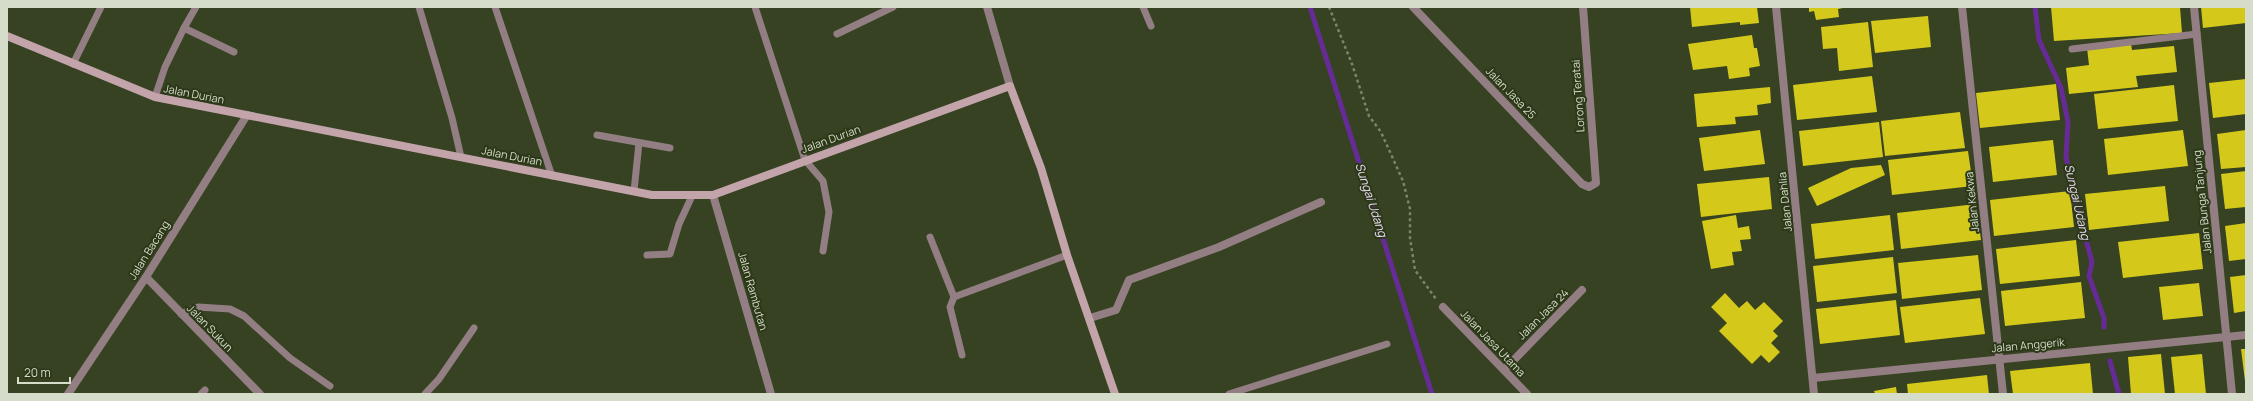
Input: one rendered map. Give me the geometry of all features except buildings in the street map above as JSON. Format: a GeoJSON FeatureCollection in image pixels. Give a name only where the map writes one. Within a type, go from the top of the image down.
{"type":"FeatureCollection","features":[{"type":"Feature","properties":{"kind":"street"},"geometry":{"type":"LineString","coordinates":[[988,7],[1010,86],[1042,168],[1067,255],[1115,394]]}},
{"type":"Feature","properties":{"kind":"street","name":"Jalan Jasa 25"},"geometry":{"type":"LineString","coordinates":[[1413,7],[1582,184],[1589,187],[1596,183]]}},
{"type":"Feature","properties":{"kind":"street","name":"Lorong Teratai"},"geometry":{"type":"LineString","coordinates":[[1583,7],[1596,183]]}},
{"type":"Feature","properties":{"kind":"street","name":"Jalan Dahlia"},"geometry":{"type":"LineString","coordinates":[[1776,7],[1814,394]]}},
{"type":"Feature","properties":{"kind":"street","name":"Jalan Kekwa"},"geometry":{"type":"LineString","coordinates":[[1962,7],[2003,394]]}},
{"type":"Feature","properties":{"kind":"street","name":"Jalan Bunga Tanjung"},"geometry":{"type":"LineString","coordinates":[[2194,7],[2232,394]]}},
{"type":"Feature","properties":{"kind":"street","name":"Jalan Durian"},"geometry":{"type":"LineString","coordinates":[[7,36],[155,97],[652,195],[713,195],[804,160],[1010,86]]}},
{"type":"Feature","properties":{"kind":"street","name":"Jalan Bacang"},"geometry":{"type":"LineString","coordinates":[[68,394],[146,277],[247,115]]}},
{"type":"Feature","properties":{"kind":"street","name":"Jalan Rambutan"},"geometry":{"type":"LineString","coordinates":[[713,195],[771,394]]}},
{"type":"Feature","properties":{"kind":"street"},"geometry":{"type":"LineString","coordinates":[[1090,318],[1116,310],[1129,280],[1219,248],[1321,202]]}},
{"type":"Feature","properties":{"kind":"street","name":"Jalan Sukun"},"geometry":{"type":"LineString","coordinates":[[146,277],[260,394]]}},
{"type":"Feature","properties":{"kind":"street","name":"Jalan Jasa 24"},"geometry":{"type":"LineString","coordinates":[[1504,370],[1582,290]]}},
{"type":"Feature","properties":{"kind":"street","name":"Jalan Jasa Utama"},"geometry":{"type":"LineString","coordinates":[[1443,307],[1527,394]]}},
{"type":"Feature","properties":{"kind":"street","name":"Jalan Anggerik"},"geometry":{"type":"LineString","coordinates":[[1813,378],[1999,358],[2246,335]]}},
{"type":"Feature","properties":{"kind":"lane"},"geometry":{"type":"LineString","coordinates":[[73,64],[101,7]]}},
{"type":"Feature","properties":{"kind":"lane"},"geometry":{"type":"LineString","coordinates":[[155,97],[165,67],[196,7]]}},
{"type":"Feature","properties":{"kind":"lane"},"geometry":{"type":"LineString","coordinates":[[419,7],[452,118],[461,157]]}},
{"type":"Feature","properties":{"kind":"lane"},"geometry":{"type":"LineString","coordinates":[[495,7],[552,176]]}},
{"type":"Feature","properties":{"kind":"lane"},"geometry":{"type":"LineString","coordinates":[[754,7],[804,160],[822,180],[829,212],[823,251]]}},
{"type":"Feature","properties":{"kind":"lane"},"geometry":{"type":"LineString","coordinates":[[837,34],[894,7]]}},
{"type":"Feature","properties":{"kind":"lane"},"geometry":{"type":"LineString","coordinates":[[1143,7],[1151,26]]}},
{"type":"Feature","properties":{"kind":"lane"},"geometry":{"type":"LineString","coordinates":[[184,28],[234,52]]}},
{"type":"Feature","properties":{"kind":"lane"},"geometry":{"type":"LineString","coordinates":[[2072,49],[2197,34]]}},
{"type":"Feature","properties":{"kind":"lane"},"geometry":{"type":"LineString","coordinates":[[597,135],[670,148]]}},
{"type":"Feature","properties":{"kind":"lane"},"geometry":{"type":"LineString","coordinates":[[634,191],[639,142]]}},
{"type":"Feature","properties":{"kind":"lane"},"geometry":{"type":"LineString","coordinates":[[647,255],[670,254],[679,224],[692,196]]}},
{"type":"Feature","properties":{"kind":"lane"},"geometry":{"type":"LineString","coordinates":[[930,237],[954,297],[950,307],[962,355]]}},
{"type":"Feature","properties":{"kind":"lane"},"geometry":{"type":"LineString","coordinates":[[954,297],[1067,255]]}},
{"type":"Feature","properties":{"kind":"lane"},"geometry":{"type":"LineString","coordinates":[[181,314],[198,307],[230,309],[244,316],[290,358],[330,386]]}},
{"type":"Feature","properties":{"kind":"lane"},"geometry":{"type":"LineString","coordinates":[[425,394],[439,380],[474,328]]}},
{"type":"Feature","properties":{"kind":"lane"},"geometry":{"type":"LineString","coordinates":[[1229,394],[1387,344]]}},
{"type":"Feature","properties":{"kind":"path"},"geometry":{"type":"LineString","coordinates":[[1329,7],[1352,64],[1369,116],[1381,132],[1403,181],[1410,209],[1410,238],[1415,270],[1428,290],[1443,307]]}},
{"type":"Feature","properties":{"kind":"waterway","name":"Sungai Udang"},"geometry":{"type":"LineString","coordinates":[[1310,7],[1432,394]]}},
{"type":"Feature","properties":{"kind":"waterway","name":"Sungai Udang"},"geometry":{"type":"LineString","coordinates":[[2035,7],[2039,40],[2061,88],[2068,122],[2066,156],[2072,187],[2092,262],[2089,276],[2104,318],[2104,327]]}},
{"type":"Feature","properties":{"kind":"waterway","name":"Sungai Udang"},"geometry":{"type":"LineString","coordinates":[[2110,361],[2119,394]]}}]}
